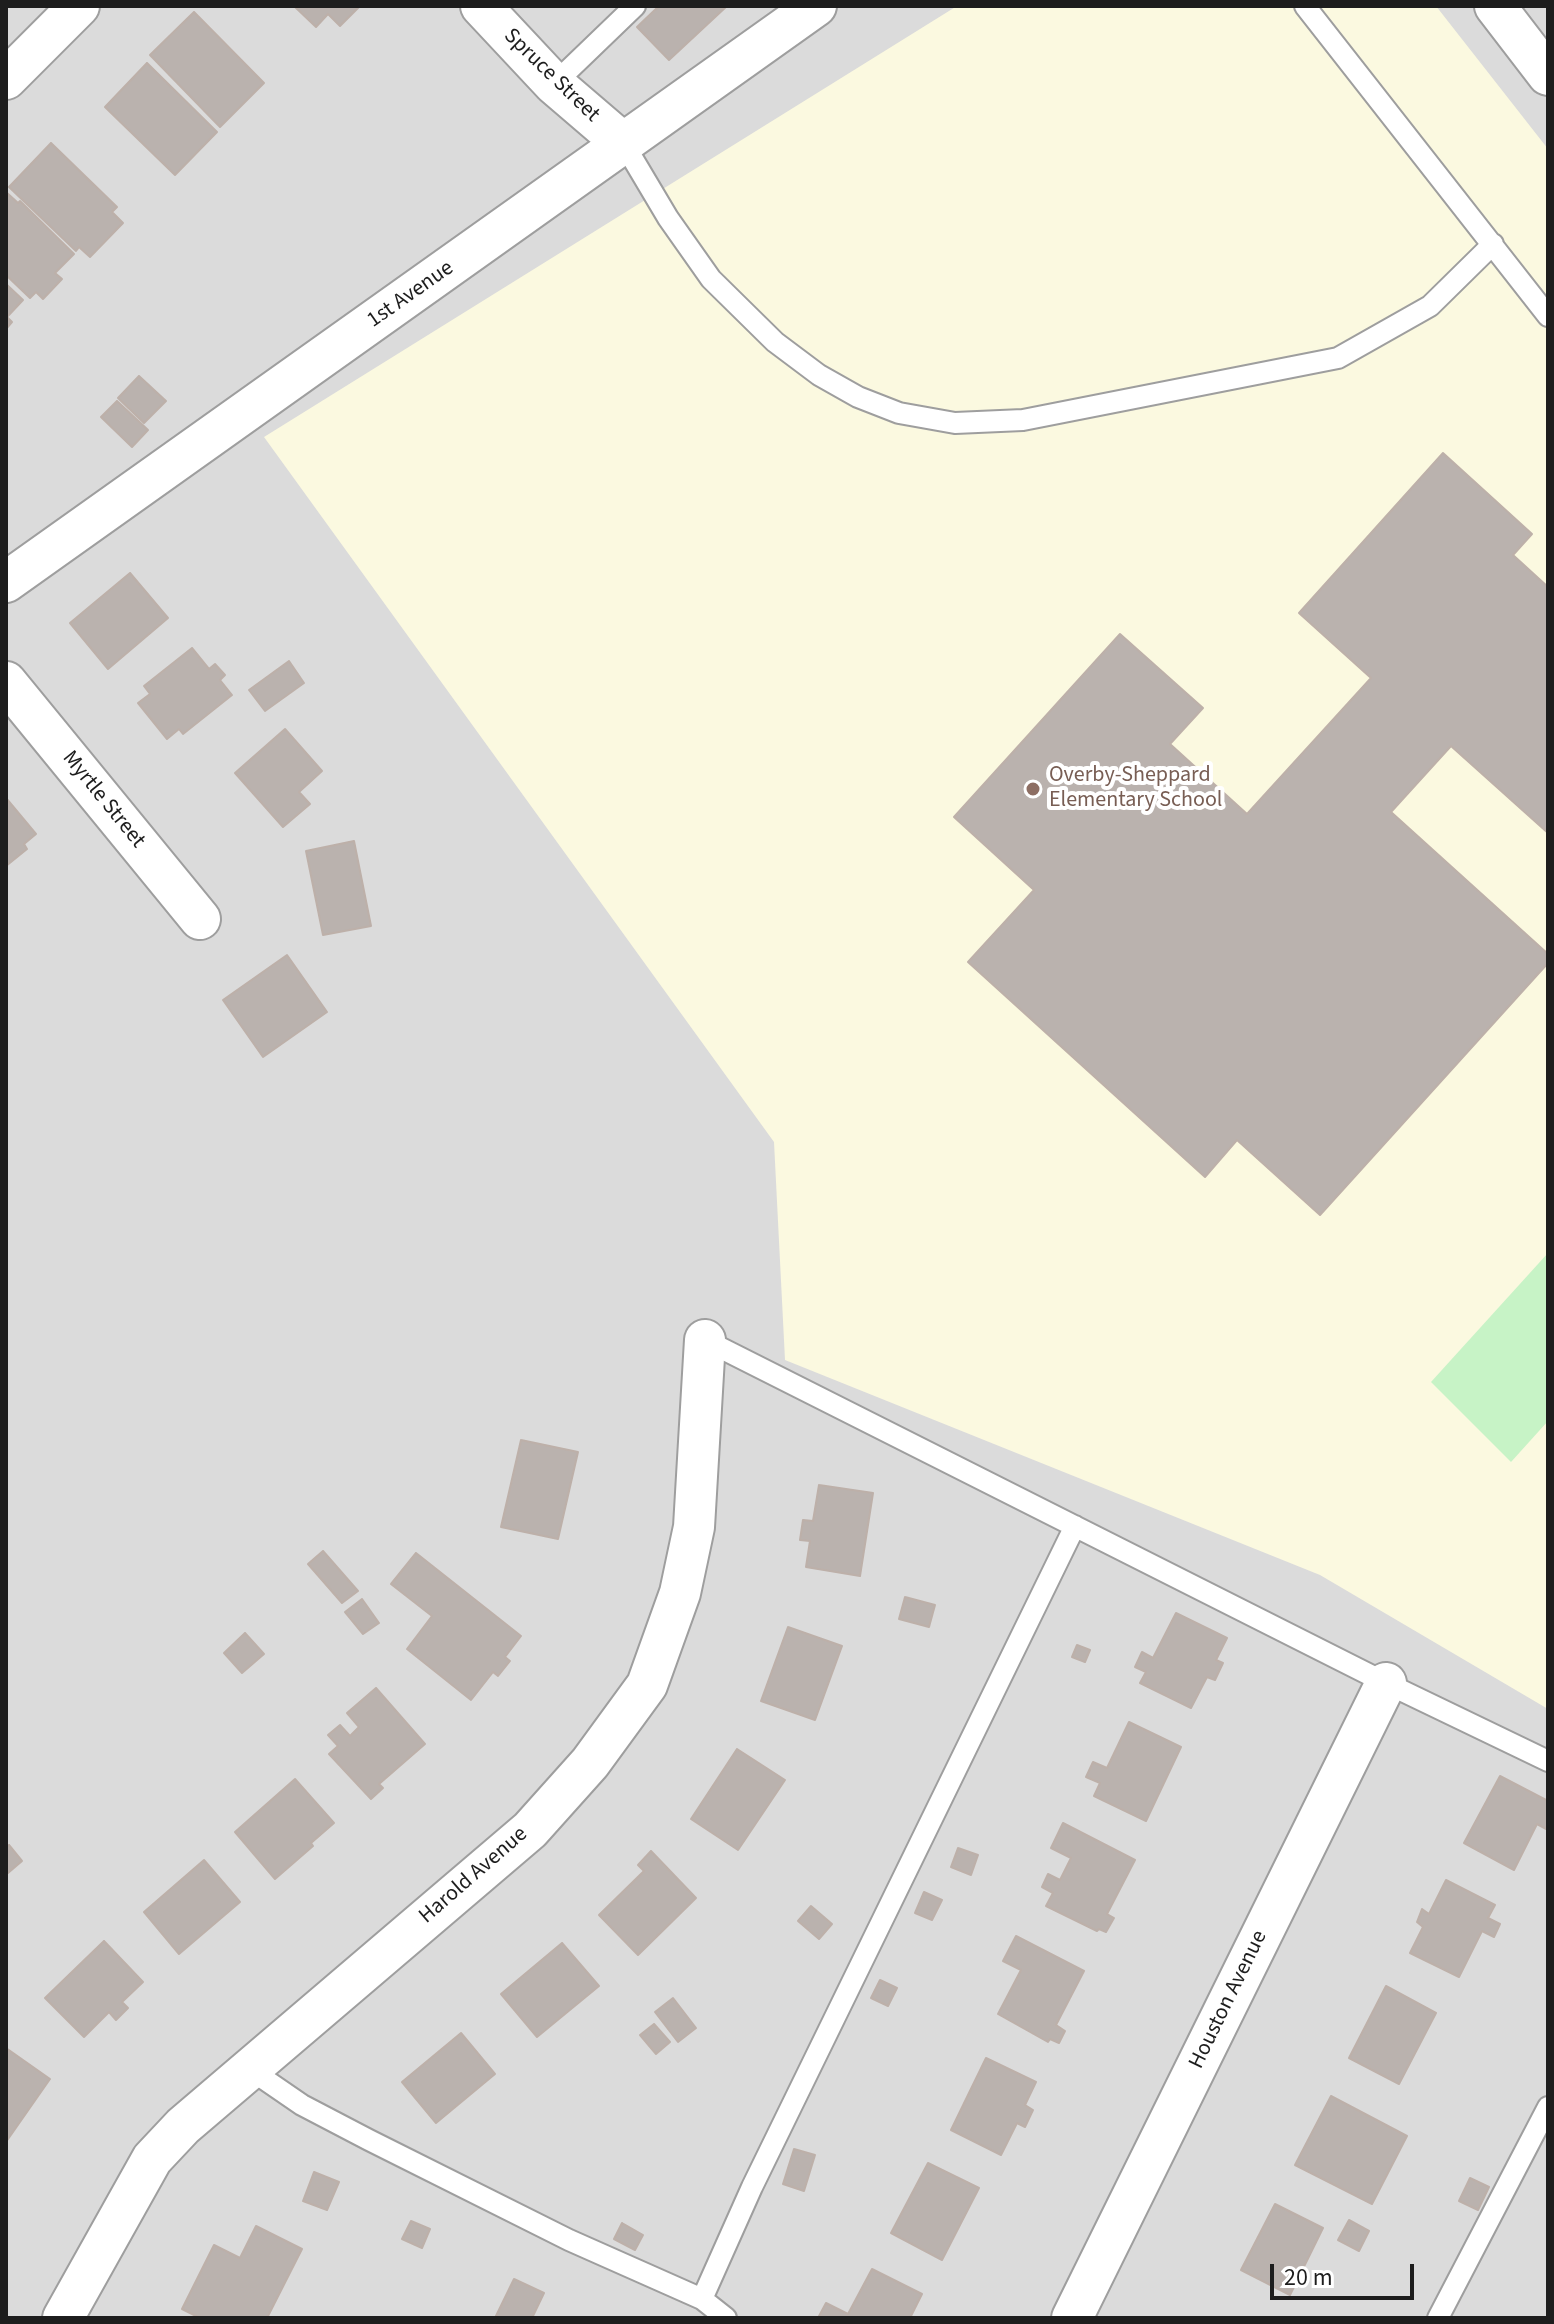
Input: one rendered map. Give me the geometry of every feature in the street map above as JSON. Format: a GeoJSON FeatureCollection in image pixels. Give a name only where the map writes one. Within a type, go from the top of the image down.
{"type":"FeatureCollection","features":[{"type":"Feature","properties":{"kind":"street"},"geometry":{"type":"LineString","coordinates":[[6,79],[79,6]]}},
{"type":"Feature","properties":{"kind":"street","name":"Spruce Street"},"geometry":{"type":"LineString","coordinates":[[481,6],[554,84],[624,144]]}},
{"type":"Feature","properties":{"kind":"street","name":"1st Avenue"},"geometry":{"type":"LineString","coordinates":[[6,582],[816,6]]}},
{"type":"Feature","properties":{"kind":"street"},"geometry":{"type":"LineString","coordinates":[[1495,6],[1548,75]]}},
{"type":"Feature","properties":{"kind":"street","name":"Myrtle Street"},"geometry":{"type":"LineString","coordinates":[[6,682],[200,919]]}},
{"type":"Feature","properties":{"kind":"street","name":"Harold Avenue"},"geometry":{"type":"LineString","coordinates":[[63,2318],[152,2159],[183,2126],[530,1830],[590,1763],[647,1685],[680,1593],[694,1527],[705,1340]]}},
{"type":"Feature","properties":{"kind":"street","name":"Houston Avenue"},"geometry":{"type":"LineString","coordinates":[[1072,2318],[1386,1683]]}},
{"type":"Feature","properties":{"kind":"lane"},"geometry":{"type":"LineString","coordinates":[[554,84],[635,6]]}},
{"type":"Feature","properties":{"kind":"lane"},"geometry":{"type":"LineString","coordinates":[[1305,6],[1548,316]]}},
{"type":"Feature","properties":{"kind":"lane"},"geometry":{"type":"LineString","coordinates":[[624,144],[668,218],[711,279],[775,342],[819,375],[858,397],[899,413],[955,423],[1023,420],[1338,358],[1430,306],[1493,244]]}},
{"type":"Feature","properties":{"kind":"lane"},"geometry":{"type":"LineString","coordinates":[[705,1340],[1386,1683],[1548,1761]]}},
{"type":"Feature","properties":{"kind":"lane"},"geometry":{"type":"LineString","coordinates":[[702,2299],[752,2187],[1075,1526]]}},
{"type":"Feature","properties":{"kind":"lane"},"geometry":{"type":"LineString","coordinates":[[251,2070],[302,2105],[569,2240],[702,2299],[726,2318]]}},
{"type":"Feature","properties":{"kind":"lane"},"geometry":{"type":"LineString","coordinates":[[1438,2318],[1548,2107]]}},
{"type":"Feature","properties":{"kind":"shaded area"},"geometry":{"type":"Polygon","coordinates":[[[6,6],[1548,6],[1548,2318],[6,2318],[6,6]]]}},
{"type":"Feature","properties":{"kind":"shaded area","name":"Overby-Sheppard Elementary School"},"geometry":{"type":"Polygon","coordinates":[[[957,6],[1436,6],[1548,149],[1548,1709],[1320,1575],[785,1360],[774,1142],[264,437],[957,6]]]}},
{"type":"Feature","properties":{"kind":"green space"},"geometry":{"type":"Polygon","coordinates":[[[1548,1253],[1548,1421],[1511,1462],[1431,1382],[1548,1253]]]}},
{"type":"Feature","properties":{"kind":"building"},"geometry":{"type":"Polygon","coordinates":[[[294,6],[360,6],[340,26],[328,14],[316,27],[294,6]]]}},
{"type":"Feature","properties":{"kind":"building"},"geometry":{"type":"Polygon","coordinates":[[[659,6],[727,6],[669,60],[637,27],[659,6]]]}},
{"type":"Feature","properties":{"kind":"building"},"geometry":{"type":"Polygon","coordinates":[[[194,12],[264,83],[220,127],[150,55],[194,12]]]}},
{"type":"Feature","properties":{"kind":"building"},"geometry":{"type":"Polygon","coordinates":[[[147,63],[217,132],[175,175],[105,107],[147,63]]]}},
{"type":"Feature","properties":{"kind":"building"},"geometry":{"type":"Polygon","coordinates":[[[51,143],[117,207],[112,212],[123,223],[90,257],[79,247],[76,251],[9,187],[51,143]]]}},
{"type":"Feature","properties":{"kind":"building"},"geometry":{"type":"Polygon","coordinates":[[[6,192],[18,203],[20,201],[74,254],[55,273],[62,279],[43,299],[36,292],[30,298],[6,275],[6,192]]]}},
{"type":"Feature","properties":{"kind":"building"},"geometry":{"type":"Polygon","coordinates":[[[6,284],[23,300],[7,317],[12,322],[6,329],[6,284]]]}},
{"type":"Feature","properties":{"kind":"building"},"geometry":{"type":"Polygon","coordinates":[[[139,376],[166,401],[144,423],[118,398],[139,376]]]}},
{"type":"Feature","properties":{"kind":"building"},"geometry":{"type":"Polygon","coordinates":[[[117,401],[148,430],[132,447],[101,417],[117,401]]]}},
{"type":"Feature","properties":{"kind":"building"},"geometry":{"type":"Polygon","coordinates":[[[1443,453],[1532,534],[1513,555],[1548,587],[1548,833],[1451,746],[1391,812],[1548,954],[1548,963],[1320,1215],[1237,1140],[1205,1177],[968,962],[1034,890],[954,817],[1120,634],[1203,708],[1170,744],[1247,814],[1371,678],[1299,613],[1443,453]]]}},
{"type":"Feature","properties":{"kind":"building"},"geometry":{"type":"Polygon","coordinates":[[[130,573],[168,618],[108,669],[70,623],[130,573]]]}},
{"type":"Feature","properties":{"kind":"building"},"geometry":{"type":"Polygon","coordinates":[[[192,648],[209,669],[215,664],[225,675],[220,680],[232,695],[183,734],[179,729],[167,739],[138,703],[150,694],[144,686],[192,648]]]}},
{"type":"Feature","properties":{"kind":"building"},"geometry":{"type":"Polygon","coordinates":[[[289,661],[304,683],[265,711],[249,690],[289,661]]]}},
{"type":"Feature","properties":{"kind":"building"},"geometry":{"type":"Polygon","coordinates":[[[285,729],[322,771],[299,792],[310,804],[283,827],[235,773],[285,729]]]}},
{"type":"Feature","properties":{"kind":"building"},"geometry":{"type":"Polygon","coordinates":[[[6,798],[36,834],[24,844],[27,849],[6,866],[6,798]]]}},
{"type":"Feature","properties":{"kind":"building"},"geometry":{"type":"Polygon","coordinates":[[[354,841],[371,926],[323,935],[306,851],[354,841]]]}},
{"type":"Feature","properties":{"kind":"building"},"geometry":{"type":"Polygon","coordinates":[[[287,955],[327,1012],[263,1057],[223,1000],[287,955]]]}},
{"type":"Feature","properties":{"kind":"building"},"geometry":{"type":"Polygon","coordinates":[[[521,1440],[578,1452],[558,1539],[501,1527],[521,1440]]]}},
{"type":"Feature","properties":{"kind":"building"},"geometry":{"type":"Polygon","coordinates":[[[819,1485],[873,1493],[860,1576],[806,1567],[810,1541],[800,1540],[803,1520],[813,1521],[819,1485]]]}},
{"type":"Feature","properties":{"kind":"building"},"geometry":{"type":"Polygon","coordinates":[[[323,1551],[358,1591],[342,1603],[308,1564],[323,1551]]]}},
{"type":"Feature","properties":{"kind":"building"},"geometry":{"type":"Polygon","coordinates":[[[416,1553],[521,1636],[505,1657],[510,1661],[498,1676],[493,1672],[471,1700],[407,1649],[432,1616],[391,1584],[416,1553]]]}},
{"type":"Feature","properties":{"kind":"building"},"geometry":{"type":"Polygon","coordinates":[[[905,1597],[935,1605],[929,1627],[899,1619],[905,1597]]]}},
{"type":"Feature","properties":{"kind":"building"},"geometry":{"type":"Polygon","coordinates":[[[362,1599],[379,1623],[363,1634],[345,1612],[362,1599]]]}},
{"type":"Feature","properties":{"kind":"building"},"geometry":{"type":"Polygon","coordinates":[[[1176,1613],[1227,1638],[1216,1660],[1223,1663],[1215,1680],[1207,1677],[1191,1708],[1140,1683],[1146,1672],[1135,1667],[1142,1652],[1153,1658],[1176,1613]]]}},
{"type":"Feature","properties":{"kind":"building"},"geometry":{"type":"Polygon","coordinates":[[[788,1627],[842,1646],[815,1720],[761,1701],[788,1627]]]}},
{"type":"Feature","properties":{"kind":"building"},"geometry":{"type":"Polygon","coordinates":[[[245,1633],[264,1654],[242,1673],[224,1653],[245,1633]]]}},
{"type":"Feature","properties":{"kind":"building"},"geometry":{"type":"Polygon","coordinates":[[[1077,1645],[1090,1650],[1085,1662],[1072,1657],[1077,1645]]]}},
{"type":"Feature","properties":{"kind":"building"},"geometry":{"type":"Polygon","coordinates":[[[376,1688],[425,1744],[379,1784],[383,1788],[371,1799],[329,1754],[338,1746],[328,1735],[340,1725],[350,1736],[359,1727],[347,1713],[376,1688]]]}},
{"type":"Feature","properties":{"kind":"building"},"geometry":{"type":"Polygon","coordinates":[[[1129,1722],[1181,1747],[1146,1821],[1094,1796],[1100,1783],[1086,1777],[1093,1762],[1107,1768],[1129,1722]]]}},
{"type":"Feature","properties":{"kind":"building"},"geometry":{"type":"Polygon","coordinates":[[[737,1749],[785,1780],[738,1850],[691,1819],[737,1749]]]}},
{"type":"Feature","properties":{"kind":"building"},"geometry":{"type":"Polygon","coordinates":[[[1500,1776],[1548,1801],[1548,1830],[1537,1824],[1514,1870],[1464,1843],[1500,1776]]]}},
{"type":"Feature","properties":{"kind":"building"},"geometry":{"type":"Polygon","coordinates":[[[295,1779],[334,1823],[275,1879],[235,1832],[295,1779]]]}},
{"type":"Feature","properties":{"kind":"building"},"geometry":{"type":"Polygon","coordinates":[[[1063,1823],[1135,1860],[1107,1914],[1114,1918],[1106,1932],[1097,1931],[1046,1906],[1053,1893],[1042,1887],[1048,1874],[1060,1880],[1071,1858],[1051,1848],[1063,1823]]]}},
{"type":"Feature","properties":{"kind":"building"},"geometry":{"type":"Polygon","coordinates":[[[9,1845],[22,1861],[8,1873],[6,1847],[9,1845]]]}},
{"type":"Feature","properties":{"kind":"building"},"geometry":{"type":"Polygon","coordinates":[[[958,1848],[978,1855],[971,1875],[951,1867],[958,1848]]]}},
{"type":"Feature","properties":{"kind":"building"},"geometry":{"type":"Polygon","coordinates":[[[651,1851],[696,1898],[638,1955],[599,1915],[644,1871],[638,1865],[651,1851]]]}},
{"type":"Feature","properties":{"kind":"building"},"geometry":{"type":"Polygon","coordinates":[[[204,1860],[240,1902],[179,1954],[144,1912],[204,1860]]]}},
{"type":"Feature","properties":{"kind":"building"},"geometry":{"type":"Polygon","coordinates":[[[1446,1880],[1495,1905],[1488,1918],[1500,1924],[1494,1937],[1482,1931],[1459,1977],[1410,1953],[1423,1927],[1417,1922],[1422,1909],[1429,1914],[1446,1880]]]}},
{"type":"Feature","properties":{"kind":"building"},"geometry":{"type":"Polygon","coordinates":[[[924,1892],[942,1900],[932,1920],[915,1913],[924,1892]]]}},
{"type":"Feature","properties":{"kind":"building"},"geometry":{"type":"Polygon","coordinates":[[[811,1906],[832,1924],[819,1939],[798,1921],[811,1906]]]}},
{"type":"Feature","properties":{"kind":"building"},"geometry":{"type":"Polygon","coordinates":[[[1016,1936],[1084,1971],[1056,2025],[1065,2031],[1059,2043],[1050,2039],[1048,2042],[998,2014],[1021,1970],[1003,1961],[1016,1936]]]}},
{"type":"Feature","properties":{"kind":"building"},"geometry":{"type":"Polygon","coordinates":[[[104,1941],[143,1982],[122,2002],[128,2008],[116,2020],[109,2012],[84,2037],[45,1998],[104,1941]]]}},
{"type":"Feature","properties":{"kind":"building"},"geometry":{"type":"Polygon","coordinates":[[[562,1943],[599,1986],[537,2037],[501,1994],[562,1943]]]}},
{"type":"Feature","properties":{"kind":"building"},"geometry":{"type":"Polygon","coordinates":[[[880,1980],[897,1988],[888,2006],[871,1998],[880,1980]]]}},
{"type":"Feature","properties":{"kind":"building"},"geometry":{"type":"Polygon","coordinates":[[[1386,1986],[1436,2013],[1399,2084],[1349,2058],[1386,1986]]]}},
{"type":"Feature","properties":{"kind":"building"},"geometry":{"type":"Polygon","coordinates":[[[673,1998],[696,2028],[678,2042],[655,2012],[673,1998]]]}},
{"type":"Feature","properties":{"kind":"building"},"geometry":{"type":"Polygon","coordinates":[[[654,2024],[670,2042],[656,2054],[640,2035],[654,2024]]]}},
{"type":"Feature","properties":{"kind":"building"},"geometry":{"type":"Polygon","coordinates":[[[461,2033],[495,2074],[436,2123],[402,2082],[461,2033]]]}},
{"type":"Feature","properties":{"kind":"building"},"geometry":{"type":"Polygon","coordinates":[[[6,2048],[50,2079],[6,2142],[6,2048]]]}},
{"type":"Feature","properties":{"kind":"building"},"geometry":{"type":"Polygon","coordinates":[[[986,2058],[1036,2082],[1025,2105],[1033,2110],[1025,2127],[1017,2123],[1001,2155],[951,2130],[986,2058]]]}},
{"type":"Feature","properties":{"kind":"building"},"geometry":{"type":"Polygon","coordinates":[[[1331,2096],[1407,2136],[1372,2204],[1295,2165],[1331,2096]]]}},
{"type":"Feature","properties":{"kind":"building"},"geometry":{"type":"Polygon","coordinates":[[[794,2149],[815,2155],[804,2191],[783,2184],[794,2149]]]}},
{"type":"Feature","properties":{"kind":"building"},"geometry":{"type":"Polygon","coordinates":[[[928,2163],[979,2188],[942,2260],[891,2233],[928,2163]]]}},
{"type":"Feature","properties":{"kind":"building"},"geometry":{"type":"Polygon","coordinates":[[[314,2172],[339,2182],[327,2210],[303,2201],[314,2172]]]}},
{"type":"Feature","properties":{"kind":"building"},"geometry":{"type":"Polygon","coordinates":[[[1470,2178],[1489,2187],[1478,2210],[1459,2201],[1470,2178]]]}},
{"type":"Feature","properties":{"kind":"building"},"geometry":{"type":"Polygon","coordinates":[[[1275,2204],[1323,2228],[1290,2295],[1241,2270],[1275,2204]]]}},
{"type":"Feature","properties":{"kind":"building"},"geometry":{"type":"Polygon","coordinates":[[[1349,2220],[1369,2231],[1359,2251],[1338,2240],[1349,2220]]]}},
{"type":"Feature","properties":{"kind":"building"},"geometry":{"type":"Polygon","coordinates":[[[411,2221],[430,2229],[422,2248],[402,2239],[411,2221]]]}},
{"type":"Feature","properties":{"kind":"building"},"geometry":{"type":"Polygon","coordinates":[[[622,2223],[643,2235],[635,2250],[614,2239],[622,2223]]]}},
{"type":"Feature","properties":{"kind":"building"},"geometry":{"type":"Polygon","coordinates":[[[256,2226],[302,2249],[267,2318],[200,2318],[182,2309],[214,2245],[240,2258],[256,2226]]]}},
{"type":"Feature","properties":{"kind":"building"},"geometry":{"type":"Polygon","coordinates":[[[872,2269],[922,2294],[910,2318],[818,2318],[826,2303],[848,2314],[872,2269]]]}},
{"type":"Feature","properties":{"kind":"building"},"geometry":{"type":"Polygon","coordinates":[[[514,2279],[544,2293],[532,2318],[495,2318],[514,2279]]]}},
{"type":"Feature","properties":{"kind":"place","name":"Overby-Sheppard Elementary School"},"geometry":{"type":"Point","coordinates":[1033,789]}}]}
